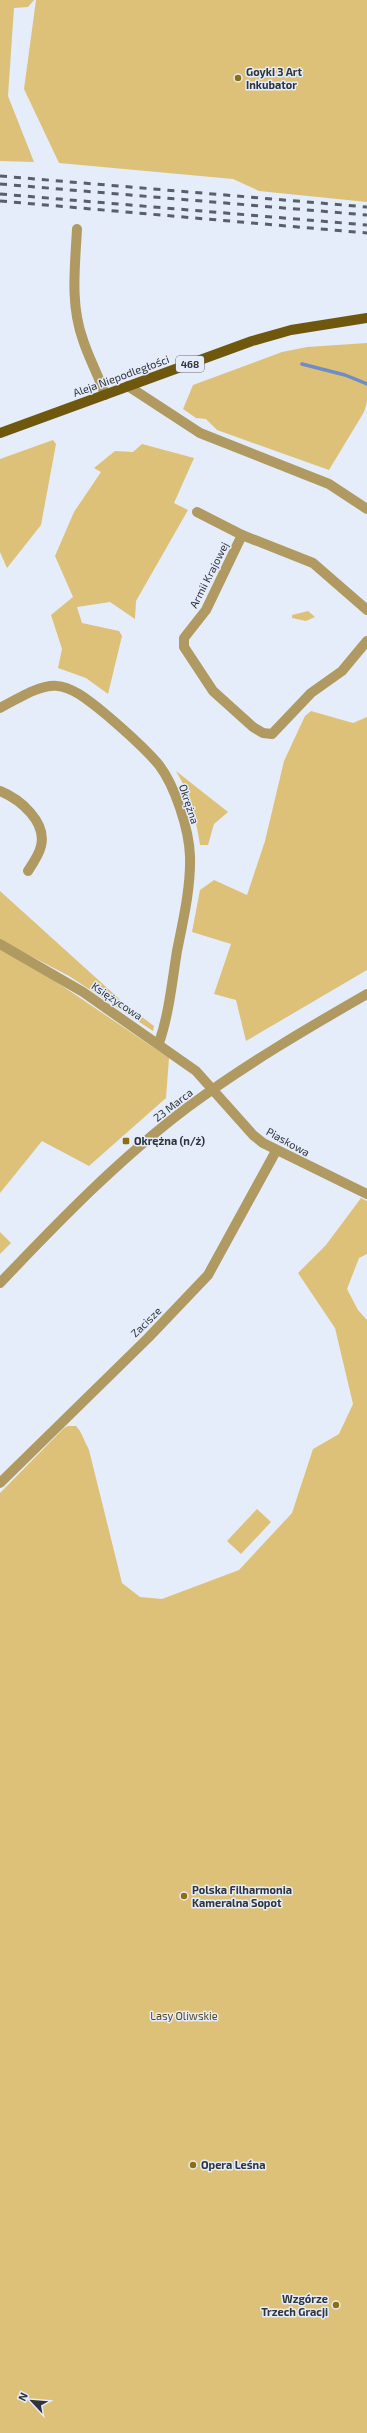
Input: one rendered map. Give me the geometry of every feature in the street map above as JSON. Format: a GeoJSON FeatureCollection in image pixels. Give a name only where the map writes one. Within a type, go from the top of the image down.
{"type":"FeatureCollection","features":[{"type":"Feature","properties":{"kind":"main road","name":"Aleja Niepodległości"},"geometry":{"type":"LineString","coordinates":[[0,433],[252,341],[291,330],[367,318]]}},
{"type":"Feature","properties":{"kind":"street"},"geometry":{"type":"LineString","coordinates":[[77,230],[74,289],[77,318],[83,340],[105,394]]}},
{"type":"Feature","properties":{"kind":"street"},"geometry":{"type":"LineString","coordinates":[[128,386],[200,433],[329,484],[367,508]]}},
{"type":"Feature","properties":{"kind":"street","name":"Armii Krajowej"},"geometry":{"type":"LineString","coordinates":[[197,512],[242,535],[313,563],[367,610]]}},
{"type":"Feature","properties":{"kind":"street","name":"Armii Krajowej"},"geometry":{"type":"LineString","coordinates":[[242,535],[206,610],[184,638],[184,647],[214,691],[253,727],[263,733],[272,734],[280,728],[311,693],[342,672],[367,641]]}},
{"type":"Feature","properties":{"kind":"street","name":"Okrężna"},"geometry":{"type":"LineString","coordinates":[[0,708],[44,685],[62,687],[74,691],[86,698],[136,741],[160,766],[167,778],[179,806],[190,855],[179,943],[159,1043]]}},
{"type":"Feature","properties":{"kind":"street"},"geometry":{"type":"LineString","coordinates":[[0,791],[26,808],[42,836],[39,854],[28,870]]}},
{"type":"Feature","properties":{"kind":"street","name":"Księżycowa"},"geometry":{"type":"LineString","coordinates":[[0,944],[62,979],[159,1043],[196,1071],[212,1090]]}},
{"type":"Feature","properties":{"kind":"street","name":"23 Marca"},"geometry":{"type":"LineString","coordinates":[[0,1283],[66,1214],[114,1169],[212,1090],[262,1056],[367,994]]}},
{"type":"Feature","properties":{"kind":"street","name":"Piaskowa"},"geometry":{"type":"LineString","coordinates":[[212,1090],[253,1135],[276,1151],[367,1194]]}},
{"type":"Feature","properties":{"kind":"street","name":"Zacisze"},"geometry":{"type":"LineString","coordinates":[[0,1483],[148,1338],[208,1275],[276,1151]]}},
{"type":"Feature","properties":{"kind":"green space"},"geometry":{"type":"Polygon","coordinates":[[[0,0],[34,0],[28,7],[14,8],[8,96],[34,162],[0,161],[0,0]]]}},
{"type":"Feature","properties":{"kind":"green space"},"geometry":{"type":"Polygon","coordinates":[[[36,0],[367,0],[367,202],[259,191],[233,179],[59,163],[24,89],[36,0]]]}},
{"type":"Feature","properties":{"kind":"green space"},"geometry":{"type":"Polygon","coordinates":[[[367,343],[367,402],[364,412],[329,470],[217,430],[206,419],[196,418],[183,409],[193,385],[282,352],[307,347],[367,343]]]}},
{"type":"Feature","properties":{"kind":"green space"},"geometry":{"type":"Polygon","coordinates":[[[53,440],[56,444],[41,525],[7,568],[0,552],[0,459],[53,440]]]}},
{"type":"Feature","properties":{"kind":"green space"},"geometry":{"type":"Polygon","coordinates":[[[142,444],[194,458],[174,503],[188,510],[136,601],[135,619],[110,602],[77,607],[82,623],[119,631],[122,636],[108,694],[86,678],[58,668],[62,649],[51,615],[73,597],[55,556],[74,512],[101,472],[94,468],[115,451],[133,452],[142,444]]]}},
{"type":"Feature","properties":{"kind":"green space"},"geometry":{"type":"Polygon","coordinates":[[[308,611],[315,617],[306,621],[292,618],[292,615],[308,611]]]}},
{"type":"Feature","properties":{"kind":"green space"},"geometry":{"type":"Polygon","coordinates":[[[311,711],[353,723],[367,717],[367,970],[246,1041],[236,1000],[214,994],[231,944],[192,932],[200,890],[214,880],[247,895],[265,841],[284,761],[305,716],[311,711]]]}},
{"type":"Feature","properties":{"kind":"green space"},"geometry":{"type":"Polygon","coordinates":[[[176,771],[228,812],[214,824],[208,845],[200,845],[192,807],[176,771]]]}},
{"type":"Feature","properties":{"kind":"green space"},"geometry":{"type":"Polygon","coordinates":[[[0,891],[126,1005],[154,1026],[153,1031],[69,976],[0,940],[0,891]]]}},
{"type":"Feature","properties":{"kind":"green space"},"geometry":{"type":"Polygon","coordinates":[[[0,949],[52,979],[169,1058],[166,1098],[89,1166],[42,1141],[0,1193],[0,949]]]}},
{"type":"Feature","properties":{"kind":"green space","name":"Lasy Oliwskie"},"geometry":{"type":"Polygon","coordinates":[[[361,1198],[367,1201],[367,1254],[359,1258],[347,1289],[358,1310],[367,1320],[367,2433],[0,2433],[0,1493],[64,1428],[68,1426],[76,1426],[89,1450],[122,1583],[140,1597],[162,1599],[239,1570],[292,1513],[313,1449],[339,1434],[353,1404],[335,1328],[298,1273],[326,1245],[361,1198]]]}},
{"type":"Feature","properties":{"kind":"green space"},"geometry":{"type":"Polygon","coordinates":[[[0,1232],[11,1243],[0,1254],[0,1232]]]}},
{"type":"Feature","properties":{"kind":"green space"},"geometry":{"type":"Polygon","coordinates":[[[257,1509],[271,1522],[241,1554],[227,1541],[257,1509]]]}},
{"type":"Feature","properties":{"kind":"waterway"},"geometry":{"type":"LineString","coordinates":[[302,364],[345,375],[367,384]]}},
{"type":"Feature","properties":{"kind":"railway"},"geometry":{"type":"LineString","coordinates":[[0,176],[367,207]]}},
{"type":"Feature","properties":{"kind":"railway"},"geometry":{"type":"LineString","coordinates":[[0,184],[367,215]]}},
{"type":"Feature","properties":{"kind":"railway"},"geometry":{"type":"LineString","coordinates":[[0,194],[367,225]]}},
{"type":"Feature","properties":{"kind":"railway"},"geometry":{"type":"LineString","coordinates":[[0,201],[367,233]]}},
{"type":"Feature","properties":{"kind":"place","name":"Goyki 3 Art Inkubator"},"geometry":{"type":"Point","coordinates":[238,78]}},
{"type":"Feature","properties":{"kind":"place","name":"Okrężna (n/ż)"},"geometry":{"type":"Point","coordinates":[126,1141]}},
{"type":"Feature","properties":{"kind":"place","name":"Polska Filharmonia Kameralna Sopot"},"geometry":{"type":"Point","coordinates":[184,1896]}},
{"type":"Feature","properties":{"kind":"place","name":"Opera Leśna"},"geometry":{"type":"Point","coordinates":[193,2165]}},
{"type":"Feature","properties":{"kind":"place","name":"Wzgórze Trzech Gracji"},"geometry":{"type":"Point","coordinates":[336,2305]}}]}
